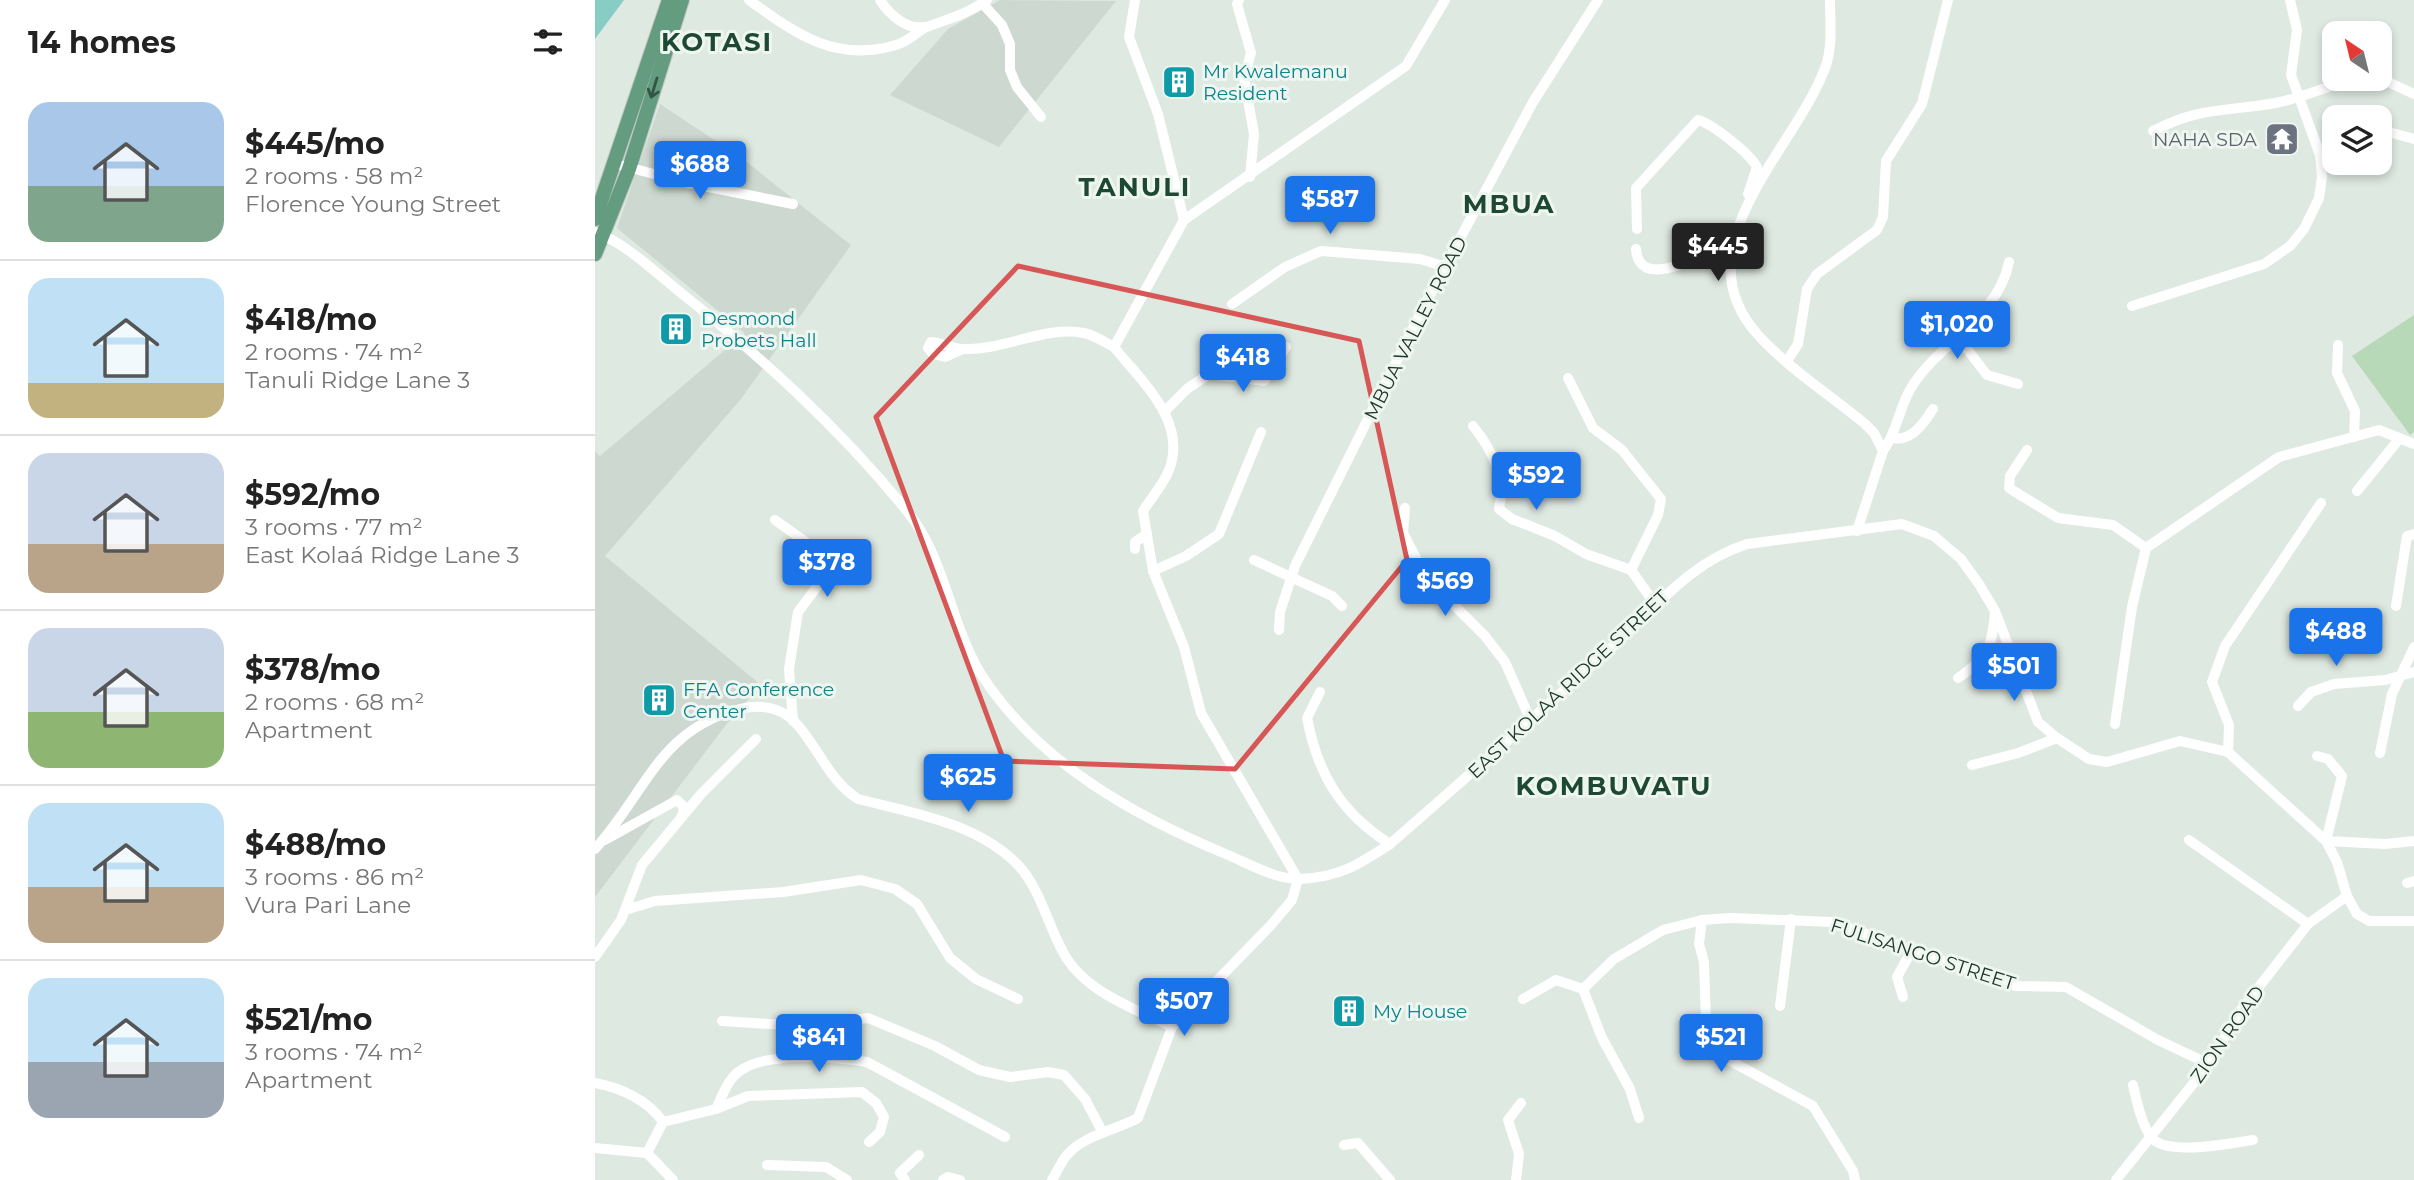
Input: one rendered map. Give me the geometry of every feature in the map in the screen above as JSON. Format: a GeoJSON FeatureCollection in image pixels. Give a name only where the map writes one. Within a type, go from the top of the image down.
{"type":"FeatureCollection","features":[{"type":"Feature","properties":{"kind":"main road"},"geometry":{"type":"LineString","coordinates":[[595,219],[622,166],[669,0]]}},
{"type":"Feature","properties":{"kind":"main road"},"geometry":{"type":"LineString","coordinates":[[595,254],[599,233],[682,0]]}},
{"type":"Feature","properties":{"kind":"street"},"geometry":{"type":"LineString","coordinates":[[749,0],[800,36],[845,52],[898,45],[927,27]]}},
{"type":"Feature","properties":{"kind":"street"},"geometry":{"type":"LineString","coordinates":[[880,0],[888,13],[916,28],[949,21],[985,2],[1002,24],[1010,44],[1010,70],[1017,87],[1041,117]]}},
{"type":"Feature","properties":{"kind":"street"},"geometry":{"type":"LineString","coordinates":[[1135,0],[1129,37],[1158,114],[1184,220]]}},
{"type":"Feature","properties":{"kind":"street"},"geometry":{"type":"LineString","coordinates":[[1239,0],[1237,4],[1251,52],[1244,78],[1254,124],[1254,157],[1250,177]]}},
{"type":"Feature","properties":{"kind":"street"},"geometry":{"type":"LineString","coordinates":[[1114,347],[1184,220],[1250,177],[1406,66],[1445,0]]}},
{"type":"Feature","properties":{"kind":"street","name":"MBUA VALLEY ROAD"},"geometry":{"type":"LineString","coordinates":[[1279,630],[1280,612],[1292,576],[1446,267],[1533,103],[1598,0]]}},
{"type":"Feature","properties":{"kind":"street"},"geometry":{"type":"LineString","coordinates":[[1743,210],[1798,122],[1824,71],[1830,51],[1831,0]]}},
{"type":"Feature","properties":{"kind":"street"},"geometry":{"type":"LineString","coordinates":[[1787,361],[1798,344],[1807,289],[1817,274],[1877,230],[1883,217],[1886,161],[1922,104],[1948,0]]}},
{"type":"Feature","properties":{"kind":"street"},"geometry":{"type":"LineString","coordinates":[[2132,306],[2264,264],[2297,237],[2319,198],[2322,177],[2320,155],[2291,75],[2297,30],[2290,0]]}},
{"type":"Feature","properties":{"kind":"street"},"geometry":{"type":"LineString","coordinates":[[2392,84],[2414,94]]}},
{"type":"Feature","properties":{"kind":"street"},"geometry":{"type":"LineString","coordinates":[[2153,131],[2178,118],[2209,109],[2299,98],[2322,90]]}},
{"type":"Feature","properties":{"kind":"street"},"geometry":{"type":"LineString","coordinates":[[1637,229],[1636,188],[1698,120],[1708,122],[1751,156],[1757,167],[1732,242],[1731,258],[1738,304],[1758,335],[1864,423],[1874,433],[1883,451]]}},
{"type":"Feature","properties":{"kind":"street"},"geometry":{"type":"LineString","coordinates":[[2392,133],[2414,139]]}},
{"type":"Feature","properties":{"kind":"street"},"geometry":{"type":"LineString","coordinates":[[622,166],[793,204]]}},
{"type":"Feature","properties":{"kind":"street"},"geometry":{"type":"LineString","coordinates":[[599,233],[667,281],[794,387],[909,513],[939,563],[963,642],[982,675],[1011,714],[1054,755],[1113,798],[1181,835],[1261,869],[1298,879]]}},
{"type":"Feature","properties":{"kind":"street"},"geometry":{"type":"LineString","coordinates":[[1636,248],[1636,259],[1644,267],[1657,270],[1672,268],[1732,242]]}},
{"type":"Feature","properties":{"kind":"street"},"geometry":{"type":"LineString","coordinates":[[1232,304],[1285,267],[1321,251],[1420,259],[1446,267]]}},
{"type":"Feature","properties":{"kind":"street"},"geometry":{"type":"LineString","coordinates":[[1857,531],[1883,451],[1892,438],[1911,388],[1988,307],[2007,274],[2009,262]]}},
{"type":"Feature","properties":{"kind":"street"},"geometry":{"type":"LineString","coordinates":[[961,350],[1018,343],[1062,332],[1084,333],[1114,347],[1165,411],[1174,439],[1169,469],[1143,511],[1153,571],[1184,647],[1201,713],[1298,879],[1292,900],[1172,1027],[1138,1118],[1117,1130],[1103,1132],[1068,1154],[1052,1180]]}},
{"type":"Feature","properties":{"kind":"street"},"geometry":{"type":"LineString","coordinates":[[1958,337],[1987,375],[2018,384]]}},
{"type":"Feature","properties":{"kind":"street"},"geometry":{"type":"LineString","coordinates":[[2338,345],[2337,373],[2355,411],[2354,437]]}},
{"type":"Feature","properties":{"kind":"street"},"geometry":{"type":"LineString","coordinates":[[1165,411],[1187,389],[1209,374],[1264,382],[1286,347]]}},
{"type":"Feature","properties":{"kind":"street"},"geometry":{"type":"LineString","coordinates":[[1568,378],[1593,428],[1622,450],[1661,499],[1658,515],[1631,570]]}},
{"type":"Feature","properties":{"kind":"street"},"geometry":{"type":"LineString","coordinates":[[1892,438],[1897,440],[1913,433],[1933,409]]}},
{"type":"Feature","properties":{"kind":"street"},"geometry":{"type":"LineString","coordinates":[[1473,426],[1483,437],[1500,473],[1502,494],[1499,509],[1512,519],[1555,536],[1586,554],[1631,570],[1655,604]]}},
{"type":"Feature","properties":{"kind":"street"},"geometry":{"type":"LineString","coordinates":[[2115,724],[2132,607],[2146,548],[2279,457],[2379,430],[2414,444]]}},
{"type":"Feature","properties":{"kind":"street"},"geometry":{"type":"LineString","coordinates":[[1153,571],[1186,556],[1219,534],[1261,432]]}},
{"type":"Feature","properties":{"kind":"street"},"geometry":{"type":"LineString","coordinates":[[2357,491],[2400,438]]}},
{"type":"Feature","properties":{"kind":"street"},"geometry":{"type":"LineString","coordinates":[[2027,450],[2010,476],[2008,488],[2058,518],[2113,525],[2146,548]]}},
{"type":"Feature","properties":{"kind":"street"},"geometry":{"type":"LineString","coordinates":[[2321,503],[2225,646],[2212,682],[2229,725],[2228,752],[2326,841],[2337,862],[2347,896],[2357,914],[2369,921],[2414,921]]}},
{"type":"Feature","properties":{"kind":"street"},"geometry":{"type":"LineString","coordinates":[[1405,508],[1402,533],[1426,577],[1485,636],[1505,662],[1531,721]]}},
{"type":"Feature","properties":{"kind":"street"},"geometry":{"type":"LineString","coordinates":[[775,520],[824,555],[831,568],[798,612],[789,669],[793,721]]}},
{"type":"Feature","properties":{"kind":"street","name":"EAST KOLAÁ RIDGE STREET"},"geometry":{"type":"LineString","coordinates":[[1298,879],[1348,872],[1390,844],[1629,633],[1655,604],[1692,572],[1725,551],[1747,544],[1902,524],[1934,536],[1961,559],[1995,611],[2038,722],[2057,738],[2089,759],[2108,762],[2180,741],[2228,752]]}},
{"type":"Feature","properties":{"kind":"street"},"geometry":{"type":"LineString","coordinates":[[1135,549],[1135,542],[1147,534]]}},
{"type":"Feature","properties":{"kind":"street"},"geometry":{"type":"LineString","coordinates":[[2396,606],[2407,536],[2414,534]]}},
{"type":"Feature","properties":{"kind":"street"},"geometry":{"type":"LineString","coordinates":[[1254,560],[1332,596],[1342,606]]}},
{"type":"Feature","properties":{"kind":"street"},"geometry":{"type":"LineString","coordinates":[[1958,678],[1984,660],[1992,643],[1995,611]]}},
{"type":"Feature","properties":{"kind":"street"},"geometry":{"type":"LineString","coordinates":[[2380,752],[2392,694],[2414,647]]}},
{"type":"Feature","properties":{"kind":"street"},"geometry":{"type":"LineString","coordinates":[[2298,706],[2311,692],[2334,684],[2385,680],[2414,672]]}},
{"type":"Feature","properties":{"kind":"street"},"geometry":{"type":"LineString","coordinates":[[1320,692],[1307,718],[1326,779],[1340,801],[1363,827],[1390,844]]}},
{"type":"Feature","properties":{"kind":"street"},"geometry":{"type":"LineString","coordinates":[[599,845],[677,738],[718,714],[748,707],[772,707],[793,721],[827,769],[851,795],[952,824],[986,841],[1019,867],[1034,890],[1064,955],[1083,976],[1101,991],[1172,1027]]}},
{"type":"Feature","properties":{"kind":"street"},"geometry":{"type":"LineString","coordinates":[[1972,765],[2018,753],[2057,738]]}},
{"type":"Feature","properties":{"kind":"street"},"geometry":{"type":"LineString","coordinates":[[595,957],[621,920],[642,865],[701,794],[756,739]]}},
{"type":"Feature","properties":{"kind":"street"},"geometry":{"type":"LineString","coordinates":[[2317,756],[2328,759],[2342,776],[2326,841]]}},
{"type":"Feature","properties":{"kind":"street"},"geometry":{"type":"LineString","coordinates":[[599,845],[677,800],[684,807],[683,817]]}},
{"type":"Feature","properties":{"kind":"street"},"geometry":{"type":"LineString","coordinates":[[2189,840],[2308,924]]}},
{"type":"Feature","properties":{"kind":"street"},"geometry":{"type":"LineString","coordinates":[[2326,841],[2385,844],[2414,841]]}},
{"type":"Feature","properties":{"kind":"street"},"geometry":{"type":"LineString","coordinates":[[625,910],[655,901],[783,892],[861,880],[895,888],[917,904],[950,958],[976,979],[1017,999]]}},
{"type":"Feature","properties":{"kind":"street","name":"ZION ROAD"},"geometry":{"type":"LineString","coordinates":[[2116,1180],[2209,1064],[2239,1011],[2308,924],[2347,896]]}},
{"type":"Feature","properties":{"kind":"street"},"geometry":{"type":"LineString","coordinates":[[1780,1006],[1791,919]]}},
{"type":"Feature","properties":{"kind":"street","name":"FULISANGO STREET"},"geometry":{"type":"LineString","coordinates":[[1583,989],[1614,959],[1663,930],[1702,920],[1791,919],[1832,922],[2016,986],[2066,987],[2158,1040],[2209,1064]]}},
{"type":"Feature","properties":{"kind":"street"},"geometry":{"type":"LineString","coordinates":[[1702,920],[1699,944],[1705,962],[1706,1023],[1725,1058],[1813,1106],[1853,1171],[1855,1180]]}},
{"type":"Feature","properties":{"kind":"street"},"geometry":{"type":"LineString","coordinates":[[1903,997],[1897,977],[1913,948]]}},
{"type":"Feature","properties":{"kind":"street"},"geometry":{"type":"LineString","coordinates":[[1523,999],[1556,980],[1583,989],[1602,1038],[1630,1088],[1639,1118]]}},
{"type":"Feature","properties":{"kind":"street"},"geometry":{"type":"LineString","coordinates":[[722,1021],[800,1026],[868,1018],[935,1046],[979,1070],[1010,1077],[1048,1072],[1064,1075],[1085,1099],[1103,1132]]}},
{"type":"Feature","properties":{"kind":"street"},"geometry":{"type":"LineString","coordinates":[[716,1109],[730,1079],[743,1068],[786,1059],[845,1058],[867,1062],[890,1073],[1005,1137]]}},
{"type":"Feature","properties":{"kind":"street"},"geometry":{"type":"LineString","coordinates":[[595,1083],[622,1090],[657,1113],[663,1122]]}},
{"type":"Feature","properties":{"kind":"street"},"geometry":{"type":"LineString","coordinates":[[2133,1085],[2151,1137],[2162,1144],[2202,1148],[2253,1140]]}},
{"type":"Feature","properties":{"kind":"street"},"geometry":{"type":"LineString","coordinates":[[647,1153],[663,1122],[716,1109],[748,1096],[862,1091],[876,1103],[884,1118],[880,1132],[869,1142]]}},
{"type":"Feature","properties":{"kind":"street"},"geometry":{"type":"LineString","coordinates":[[1516,1180],[1519,1154],[1508,1120],[1521,1103]]}},
{"type":"Feature","properties":{"kind":"street"},"geometry":{"type":"LineString","coordinates":[[1343,1145],[1358,1143],[1390,1180]]}},
{"type":"Feature","properties":{"kind":"street"},"geometry":{"type":"LineString","coordinates":[[595,1147],[647,1153],[673,1180]]}},
{"type":"Feature","properties":{"kind":"street"},"geometry":{"type":"LineString","coordinates":[[905,1180],[900,1173],[919,1155]]}},
{"type":"Feature","properties":{"kind":"street"},"geometry":{"type":"LineString","coordinates":[[767,1165],[826,1167],[848,1180]]}},
{"type":"Feature","properties":{"kind":"street"},"geometry":{"type":"LineString","coordinates":[[943,1180],[948,1177],[960,1180]]}},
{"type":"Feature","properties":{"kind":"highlighted area"},"geometry":{"type":"Polygon","coordinates":[[[1018,266],[1359,341],[1407,560],[1235,769],[1004,761],[876,417],[1018,266]]]}},
{"type":"Feature","properties":{"kind":"shaded area"},"geometry":{"type":"Polygon","coordinates":[[[1000,0],[1116,1],[999,147],[890,95],[948,29],[1000,0]]]}},
{"type":"Feature","properties":{"kind":"shaded area"},"geometry":{"type":"Polygon","coordinates":[[[660,104],[743,159],[851,245],[741,399],[605,556],[761,685],[729,721],[595,897],[595,451],[600,456],[745,333],[617,228],[660,104]]]}},
{"type":"Feature","properties":{"kind":"green space"},"geometry":{"type":"Polygon","coordinates":[[[2414,315],[2414,432],[2410,435],[2352,356],[2414,315]]]}},
{"type":"Feature","properties":{"kind":"water"},"geometry":{"type":"Polygon","coordinates":[[[595,0],[624,0],[595,39],[595,0]]]}},
{"type":"Feature","properties":{"kind":"place","name":"Mr Kwalemanu Resident"},"geometry":{"type":"Point","coordinates":[1179,82]}},
{"type":"Feature","properties":{"kind":"place","name":"NAHA SDA"},"geometry":{"type":"Point","coordinates":[2282,139]}},
{"type":"Feature","properties":{"kind":"place","name":"Desmond Probets Hall"},"geometry":{"type":"Point","coordinates":[676,329]}},
{"type":"Feature","properties":{"kind":"place","name":"FFA Conference Center"},"geometry":{"type":"Point","coordinates":[659,700]}},
{"type":"Feature","properties":{"kind":"place","name":"My House"},"geometry":{"type":"Point","coordinates":[1349,1011]}},
{"type":"Feature","properties":{"kind":"district","name":"KOTASI"},"geometry":{"type":"Point","coordinates":[717,42]}},
{"type":"Feature","properties":{"kind":"district","name":"TANULI"},"geometry":{"type":"Point","coordinates":[1135,187]}},
{"type":"Feature","properties":{"kind":"district","name":"MBUA"},"geometry":{"type":"Point","coordinates":[1509,204]}},
{"type":"Feature","properties":{"kind":"district","name":"KOMBUVATU"},"geometry":{"type":"Point","coordinates":[1614,786]}}]}
